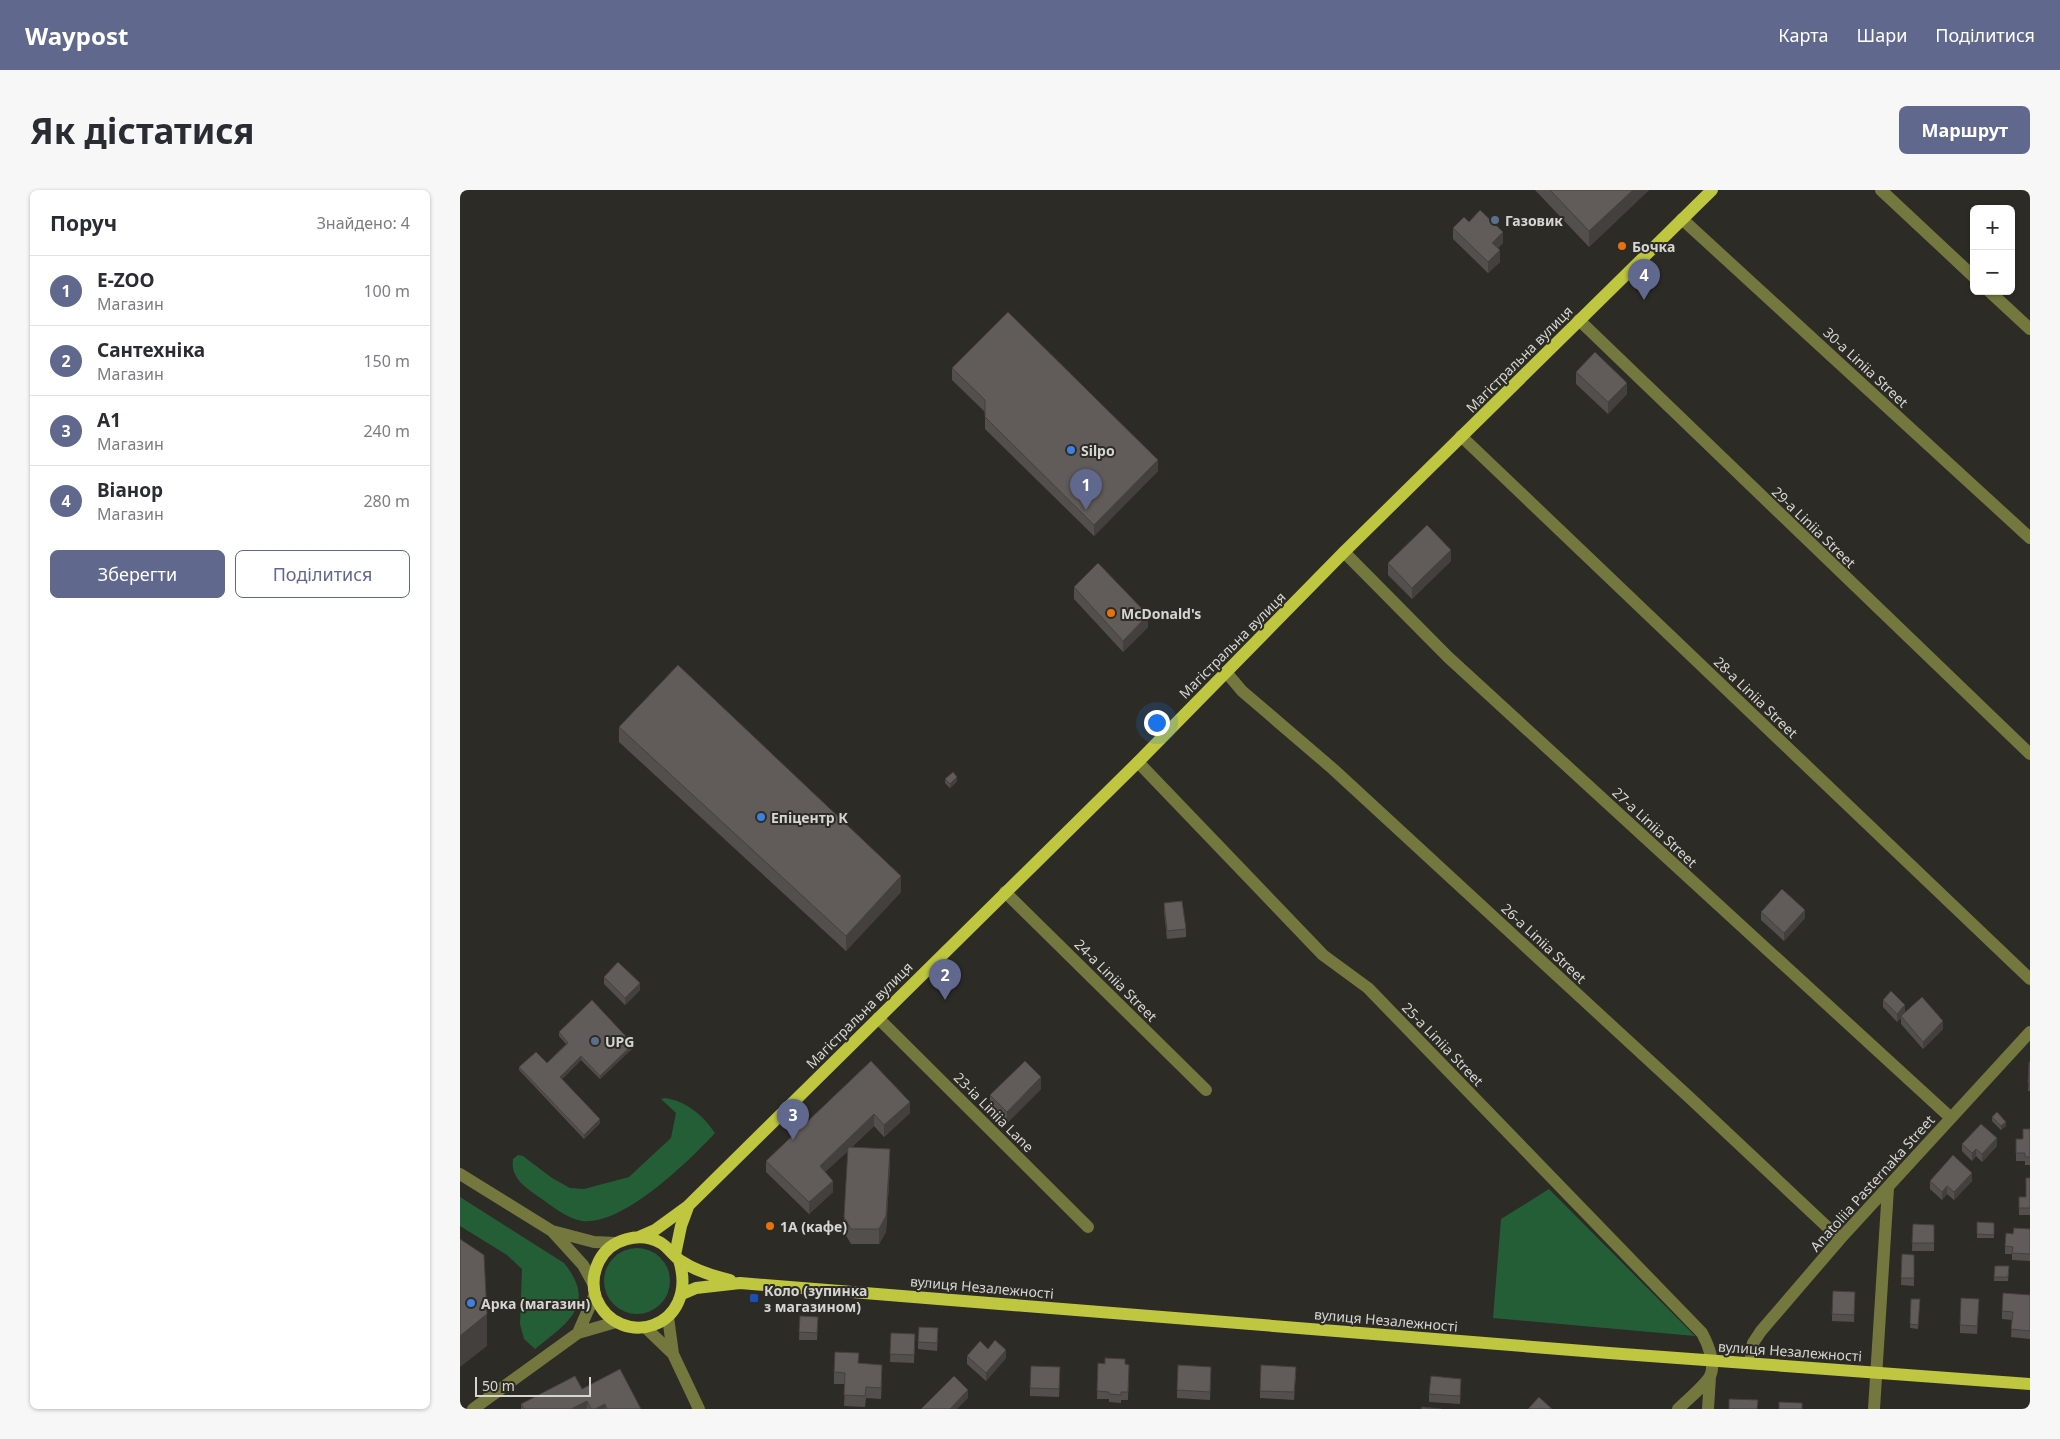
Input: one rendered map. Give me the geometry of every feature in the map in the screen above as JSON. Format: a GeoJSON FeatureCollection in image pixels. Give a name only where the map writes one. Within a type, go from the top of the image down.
{"type":"FeatureCollection","features":[{"type":"Feature","properties":{"kind":"main road","name":"Магістральна вулиця"},"geometry":{"type":"LineString","coordinates":[[639,1237],[670,1220],[688,1206],[1138,762],[1344,552],[1712,190]]}},
{"type":"Feature","properties":{"kind":"main road"},"geometry":{"type":"LineString","coordinates":[[688,1206],[680,1226],[677,1258],[684,1283],[682,1294],[674,1311],[657,1324],[635,1328],[616,1322],[606,1315],[599,1305],[594,1288],[595,1271],[599,1260],[616,1243],[639,1237],[661,1243],[677,1258],[701,1271],[740,1283]]}},
{"type":"Feature","properties":{"kind":"main road","name":"вулиця Незалежності"},"geometry":{"type":"LineString","coordinates":[[740,1283],[2030,1384]]}},
{"type":"Feature","properties":{"kind":"main road"},"geometry":{"type":"LineString","coordinates":[[682,1294],[696,1288],[740,1283]]}},
{"type":"Feature","properties":{"kind":"street"},"geometry":{"type":"LineString","coordinates":[[1880,190],[1970,273]]}},
{"type":"Feature","properties":{"kind":"street","name":"30-a Liniia Street"},"geometry":{"type":"LineString","coordinates":[[1682,219],[2030,538]]}},
{"type":"Feature","properties":{"kind":"street"},"geometry":{"type":"LineString","coordinates":[[1993,295],[2030,329]]}},
{"type":"Feature","properties":{"kind":"street","name":"29-a Liniia Street"},"geometry":{"type":"LineString","coordinates":[[1579,320],[2030,754]]}},
{"type":"Feature","properties":{"kind":"street","name":"28-a Liniia Street"},"geometry":{"type":"LineString","coordinates":[[1461,436],[2030,979]]}},
{"type":"Feature","properties":{"kind":"street","name":"27-a Liniia Street"},"geometry":{"type":"LineString","coordinates":[[1344,552],[1448,657],[1951,1118]]}},
{"type":"Feature","properties":{"kind":"street","name":"26-a Liniia Street"},"geometry":{"type":"LineString","coordinates":[[1226,672],[1248,696],[1333,769],[1668,1078],[1840,1240]]}},
{"type":"Feature","properties":{"kind":"street","name":"25-a Liniia Street"},"geometry":{"type":"LineString","coordinates":[[1138,762],[1323,954],[1368,988],[1702,1333],[1707,1341],[1712,1360]]}},
{"type":"Feature","properties":{"kind":"street","name":"24-a Liniia Street"},"geometry":{"type":"LineString","coordinates":[[1005,892],[1206,1090]]}},
{"type":"Feature","properties":{"kind":"street","name":"23-ia Liniia Lane"},"geometry":{"type":"LineString","coordinates":[[878,1018],[1088,1227]]}},
{"type":"Feature","properties":{"kind":"street","name":"Anatoliia Pasternaka Street"},"geometry":{"type":"LineString","coordinates":[[1750,1363],[1753,1344],[1761,1331],[1840,1240],[2030,1032]]}},
{"type":"Feature","properties":{"kind":"street"},"geometry":{"type":"LineString","coordinates":[[460,1174],[552,1231],[583,1265],[594,1288],[578,1333]]}},
{"type":"Feature","properties":{"kind":"street"},"geometry":{"type":"LineString","coordinates":[[1874,1409],[1888,1188]]}},
{"type":"Feature","properties":{"kind":"street"},"geometry":{"type":"LineString","coordinates":[[552,1231],[594,1242],[616,1243]]}},
{"type":"Feature","properties":{"kind":"street"},"geometry":{"type":"LineString","coordinates":[[668,1317],[673,1354],[699,1409]]}},
{"type":"Feature","properties":{"kind":"street"},"geometry":{"type":"LineString","coordinates":[[473,1409],[578,1333],[616,1322]]}},
{"type":"Feature","properties":{"kind":"street"},"geometry":{"type":"LineString","coordinates":[[645,1327],[673,1354]]}},
{"type":"Feature","properties":{"kind":"street"},"geometry":{"type":"LineString","coordinates":[[1708,1409],[1712,1360]]}},
{"type":"Feature","properties":{"kind":"street"},"geometry":{"type":"LineString","coordinates":[[1678,1409],[1710,1377]]}},
{"type":"Feature","properties":{"kind":"green space"},"geometry":{"type":"Polygon","coordinates":[[[665,1098],[680,1102],[693,1110],[705,1120],[715,1133],[672,1174],[635,1203],[598,1220],[582,1221],[559,1211],[534,1194],[516,1177],[513,1159],[518,1155],[523,1156],[552,1178],[570,1188],[584,1189],[629,1177],[671,1138],[676,1113],[661,1099],[665,1098]]]}},
{"type":"Feature","properties":{"kind":"green space"},"geometry":{"type":"Polygon","coordinates":[[[1549,1189],[1695,1336],[1493,1318],[1501,1219],[1549,1189]]]}},
{"type":"Feature","properties":{"kind":"green space"},"geometry":{"type":"Polygon","coordinates":[[[460,1197],[564,1263],[574,1278],[578,1290],[578,1302],[574,1312],[558,1330],[535,1349],[524,1339],[520,1324],[522,1269],[507,1255],[460,1226],[460,1197]]]}},
{"type":"Feature","properties":{"kind":"green space"},"geometry":{"type":"Polygon","coordinates":[[[637,1248],[650,1251],[660,1258],[667,1268],[670,1281],[667,1294],[660,1304],[650,1311],[637,1314],[624,1311],[614,1304],[607,1294],[604,1281],[607,1268],[614,1258],[624,1251],[637,1248]]]}},
{"type":"Feature","properties":{"kind":"building"},"geometry":{"type":"Polygon","coordinates":[[[1550,190],[1633,190],[1589,231],[1550,190]]]}},
{"type":"Feature","properties":{"kind":"building"},"geometry":{"type":"Polygon","coordinates":[[[1480,210],[1503,232],[1492,243],[1500,250],[1488,262],[1453,228],[1464,217],[1469,222],[1480,210]]]}},
{"type":"Feature","properties":{"kind":"building","name":"Silpo"},"geometry":{"type":"Polygon","coordinates":[[[1008,312],[1158,460],[1094,525],[985,417],[985,400],[952,368],[1008,312]]]}},
{"type":"Feature","properties":{"kind":"building"},"geometry":{"type":"Polygon","coordinates":[[[1595,352],[1627,383],[1608,402],[1576,372],[1595,352]]]}},
{"type":"Feature","properties":{"kind":"building"},"geometry":{"type":"Polygon","coordinates":[[[1427,525],[1451,550],[1412,588],[1388,563],[1427,525]]]}},
{"type":"Feature","properties":{"kind":"building","name":"McDonald's"},"geometry":{"type":"Polygon","coordinates":[[[1098,563],[1148,615],[1123,641],[1074,587],[1098,563]]]}},
{"type":"Feature","properties":{"kind":"building","name":"Епіцентр К"},"geometry":{"type":"Polygon","coordinates":[[[678,665],[901,876],[846,936],[619,727],[678,665]]]}},
{"type":"Feature","properties":{"kind":"building"},"geometry":{"type":"Polygon","coordinates":[[[953,772],[957,777],[950,784],[945,779],[953,772]]]}},
{"type":"Feature","properties":{"kind":"building"},"geometry":{"type":"Polygon","coordinates":[[[1782,889],[1805,910],[1784,933],[1761,912],[1782,889]]]}},
{"type":"Feature","properties":{"kind":"building"},"geometry":{"type":"Polygon","coordinates":[[[1182,901],[1186,929],[1167,931],[1164,903],[1182,901]]]}},
{"type":"Feature","properties":{"kind":"building"},"geometry":{"type":"Polygon","coordinates":[[[618,962],[640,983],[625,998],[604,977],[618,962]]]}},
{"type":"Feature","properties":{"kind":"building"},"geometry":{"type":"Polygon","coordinates":[[[1891,991],[1905,1005],[1897,1014],[1883,1000],[1891,991]]]}},
{"type":"Feature","properties":{"kind":"building"},"geometry":{"type":"Polygon","coordinates":[[[1922,997],[1943,1021],[1923,1042],[1901,1016],[1922,997]]]}},
{"type":"Feature","properties":{"kind":"building"},"geometry":{"type":"Polygon","coordinates":[[[592,1000],[633,1044],[600,1076],[581,1056],[560,1077],[600,1119],[584,1135],[519,1067],[536,1052],[547,1063],[568,1043],[559,1032],[592,1000]]]}},
{"type":"Feature","properties":{"kind":"building"},"geometry":{"type":"Polygon","coordinates":[[[871,1061],[910,1102],[884,1125],[874,1114],[820,1166],[833,1181],[809,1202],[766,1161],[871,1061]]]}},
{"type":"Feature","properties":{"kind":"building"},"geometry":{"type":"Polygon","coordinates":[[[1025,1061],[1041,1077],[1007,1112],[990,1095],[1025,1061]]]}},
{"type":"Feature","properties":{"kind":"building"},"geometry":{"type":"Polygon","coordinates":[[[2029,1062],[2030,1083],[2028,1083],[2029,1062]]]}},
{"type":"Feature","properties":{"kind":"building"},"geometry":{"type":"Polygon","coordinates":[[[1997,1112],[2006,1122],[2001,1126],[1992,1117],[1997,1112]]]}},
{"type":"Feature","properties":{"kind":"building"},"geometry":{"type":"Polygon","coordinates":[[[1981,1124],[1997,1138],[1982,1154],[1976,1149],[1972,1153],[1962,1144],[1981,1124]]]}},
{"type":"Feature","properties":{"kind":"building"},"geometry":{"type":"Polygon","coordinates":[[[2023,1129],[2030,1129],[2030,1157],[2025,1157],[2025,1153],[2016,1153],[2016,1139],[2023,1139],[2023,1129]]]}},
{"type":"Feature","properties":{"kind":"building"},"geometry":{"type":"Polygon","coordinates":[[[848,1147],[890,1149],[886,1216],[879,1229],[851,1229],[844,1217],[848,1147]]]}},
{"type":"Feature","properties":{"kind":"building"},"geometry":{"type":"Polygon","coordinates":[[[1953,1155],[1972,1173],[1954,1192],[1947,1186],[1942,1192],[1930,1181],[1953,1155]]]}},
{"type":"Feature","properties":{"kind":"building"},"geometry":{"type":"Polygon","coordinates":[[[2026,1178],[2030,1178],[2030,1208],[2019,1208],[2019,1197],[2026,1197],[2026,1178]]]}},
{"type":"Feature","properties":{"kind":"building"},"geometry":{"type":"Polygon","coordinates":[[[1977,1222],[1994,1223],[1994,1235],[1977,1234],[1977,1222]]]}},
{"type":"Feature","properties":{"kind":"building"},"geometry":{"type":"Polygon","coordinates":[[[1913,1224],[1934,1225],[1934,1243],[1912,1243],[1913,1224]]]}},
{"type":"Feature","properties":{"kind":"building"},"geometry":{"type":"Polygon","coordinates":[[[2014,1228],[2030,1229],[2030,1254],[2012,1253],[2013,1247],[2005,1246],[2006,1233],[2013,1234],[2014,1228]]]}},
{"type":"Feature","properties":{"kind":"building"},"geometry":{"type":"Polygon","coordinates":[[[460,1239],[484,1255],[487,1314],[460,1336],[460,1239]]]}},
{"type":"Feature","properties":{"kind":"building"},"geometry":{"type":"Polygon","coordinates":[[[1902,1254],[1914,1255],[1914,1278],[1901,1278],[1902,1254]]]}},
{"type":"Feature","properties":{"kind":"building"},"geometry":{"type":"Polygon","coordinates":[[[1995,1266],[2009,1266],[2008,1277],[1994,1277],[1995,1266]]]}},
{"type":"Feature","properties":{"kind":"building"},"geometry":{"type":"Polygon","coordinates":[[[1833,1291],[1855,1292],[1854,1315],[1832,1314],[1833,1291]]]}},
{"type":"Feature","properties":{"kind":"building"},"geometry":{"type":"Polygon","coordinates":[[[2003,1293],[2030,1295],[2030,1331],[2011,1329],[2013,1312],[2002,1311],[2003,1293]]]}},
{"type":"Feature","properties":{"kind":"building"},"geometry":{"type":"Polygon","coordinates":[[[1961,1298],[1979,1299],[1977,1326],[1960,1325],[1961,1298]]]}},
{"type":"Feature","properties":{"kind":"building"},"geometry":{"type":"Polygon","coordinates":[[[1911,1299],[1920,1299],[1918,1325],[1910,1324],[1911,1299]]]}},
{"type":"Feature","properties":{"kind":"building"},"geometry":{"type":"Polygon","coordinates":[[[800,1316],[818,1317],[817,1333],[799,1332],[800,1316]]]}},
{"type":"Feature","properties":{"kind":"building"},"geometry":{"type":"Polygon","coordinates":[[[919,1327],[938,1328],[937,1343],[918,1342],[919,1327]]]}},
{"type":"Feature","properties":{"kind":"building"},"geometry":{"type":"Polygon","coordinates":[[[891,1333],[915,1334],[914,1355],[890,1354],[891,1333]]]}},
{"type":"Feature","properties":{"kind":"building"},"geometry":{"type":"Polygon","coordinates":[[[995,1340],[1006,1350],[986,1373],[967,1356],[980,1341],[988,1349],[995,1340]]]}},
{"type":"Feature","properties":{"kind":"building"},"geometry":{"type":"Polygon","coordinates":[[[835,1352],[859,1353],[858,1363],[882,1365],[881,1388],[866,1387],[865,1396],[844,1395],[845,1373],[834,1372],[835,1352]]]}},
{"type":"Feature","properties":{"kind":"building"},"geometry":{"type":"Polygon","coordinates":[[[1105,1358],[1125,1359],[1125,1364],[1129,1365],[1128,1392],[1121,1392],[1121,1395],[1097,1391],[1098,1363],[1105,1364],[1105,1358]]]}},
{"type":"Feature","properties":{"kind":"building"},"geometry":{"type":"Polygon","coordinates":[[[1178,1365],[1211,1367],[1210,1392],[1177,1390],[1178,1365]]]}},
{"type":"Feature","properties":{"kind":"building"},"geometry":{"type":"Polygon","coordinates":[[[1261,1365],[1296,1367],[1294,1392],[1260,1391],[1261,1365]]]}},
{"type":"Feature","properties":{"kind":"building"},"geometry":{"type":"Polygon","coordinates":[[[1031,1366],[1060,1367],[1059,1389],[1030,1388],[1031,1366]]]}},
{"type":"Feature","properties":{"kind":"building"},"geometry":{"type":"Polygon","coordinates":[[[620,1369],[641,1409],[607,1409],[605,1404],[591,1409],[587,1401],[571,1409],[524,1409],[521,1404],[575,1376],[582,1389],[620,1369]]]}},
{"type":"Feature","properties":{"kind":"building"},"geometry":{"type":"Polygon","coordinates":[[[954,1376],[968,1390],[950,1409],[921,1409],[954,1376]]]}},
{"type":"Feature","properties":{"kind":"building"},"geometry":{"type":"Polygon","coordinates":[[[1431,1376],[1461,1379],[1460,1396],[1429,1394],[1431,1376]]]}},
{"type":"Feature","properties":{"kind":"building"},"geometry":{"type":"Polygon","coordinates":[[[1539,1397],[1552,1409],[1528,1409],[1539,1397]]]}},
{"type":"Feature","properties":{"kind":"building"},"geometry":{"type":"Polygon","coordinates":[[[1729,1399],[1758,1400],[1757,1409],[1729,1409],[1729,1399]]]}},
{"type":"Feature","properties":{"kind":"building"},"geometry":{"type":"Polygon","coordinates":[[[1779,1402],[1802,1403],[1802,1409],[1779,1409],[1779,1402]]]}},
{"type":"Feature","properties":{"kind":"building"},"geometry":{"type":"Polygon","coordinates":[[[1422,1407],[1441,1409],[1421,1409],[1422,1407]]]}},
{"type":"Feature","properties":{"kind":"place","name":"Газовик"},"geometry":{"type":"Point","coordinates":[1495,220]}},
{"type":"Feature","properties":{"kind":"place","name":"Бочка"},"geometry":{"type":"Point","coordinates":[1622,246]}},
{"type":"Feature","properties":{"kind":"place","name":"Віанор"},"geometry":{"type":"Point","coordinates":[1644,300]}},
{"type":"Feature","properties":{"kind":"place","name":"Silpo"},"geometry":{"type":"Point","coordinates":[1071,450]}},
{"type":"Feature","properties":{"kind":"place","name":"E-ZOO"},"geometry":{"type":"Point","coordinates":[1086,510]}},
{"type":"Feature","properties":{"kind":"place","name":"McDonald's"},"geometry":{"type":"Point","coordinates":[1111,613]}},
{"type":"Feature","properties":{"kind":"place","name":"Епіцентр К"},"geometry":{"type":"Point","coordinates":[761,817]}},
{"type":"Feature","properties":{"kind":"place","name":"Сантехніка"},"geometry":{"type":"Point","coordinates":[945,1000]}},
{"type":"Feature","properties":{"kind":"place","name":"UPG"},"geometry":{"type":"Point","coordinates":[595,1041]}},
{"type":"Feature","properties":{"kind":"place","name":"А1"},"geometry":{"type":"Point","coordinates":[793,1140]}},
{"type":"Feature","properties":{"kind":"place","name":"1А (кафе)"},"geometry":{"type":"Point","coordinates":[770,1226]}},
{"type":"Feature","properties":{"kind":"place","name":"Коло (зупинка з магазином)"},"geometry":{"type":"Point","coordinates":[754,1298]}},
{"type":"Feature","properties":{"kind":"place","name":"Арка (магазин)"},"geometry":{"type":"Point","coordinates":[471,1303]}}]}
